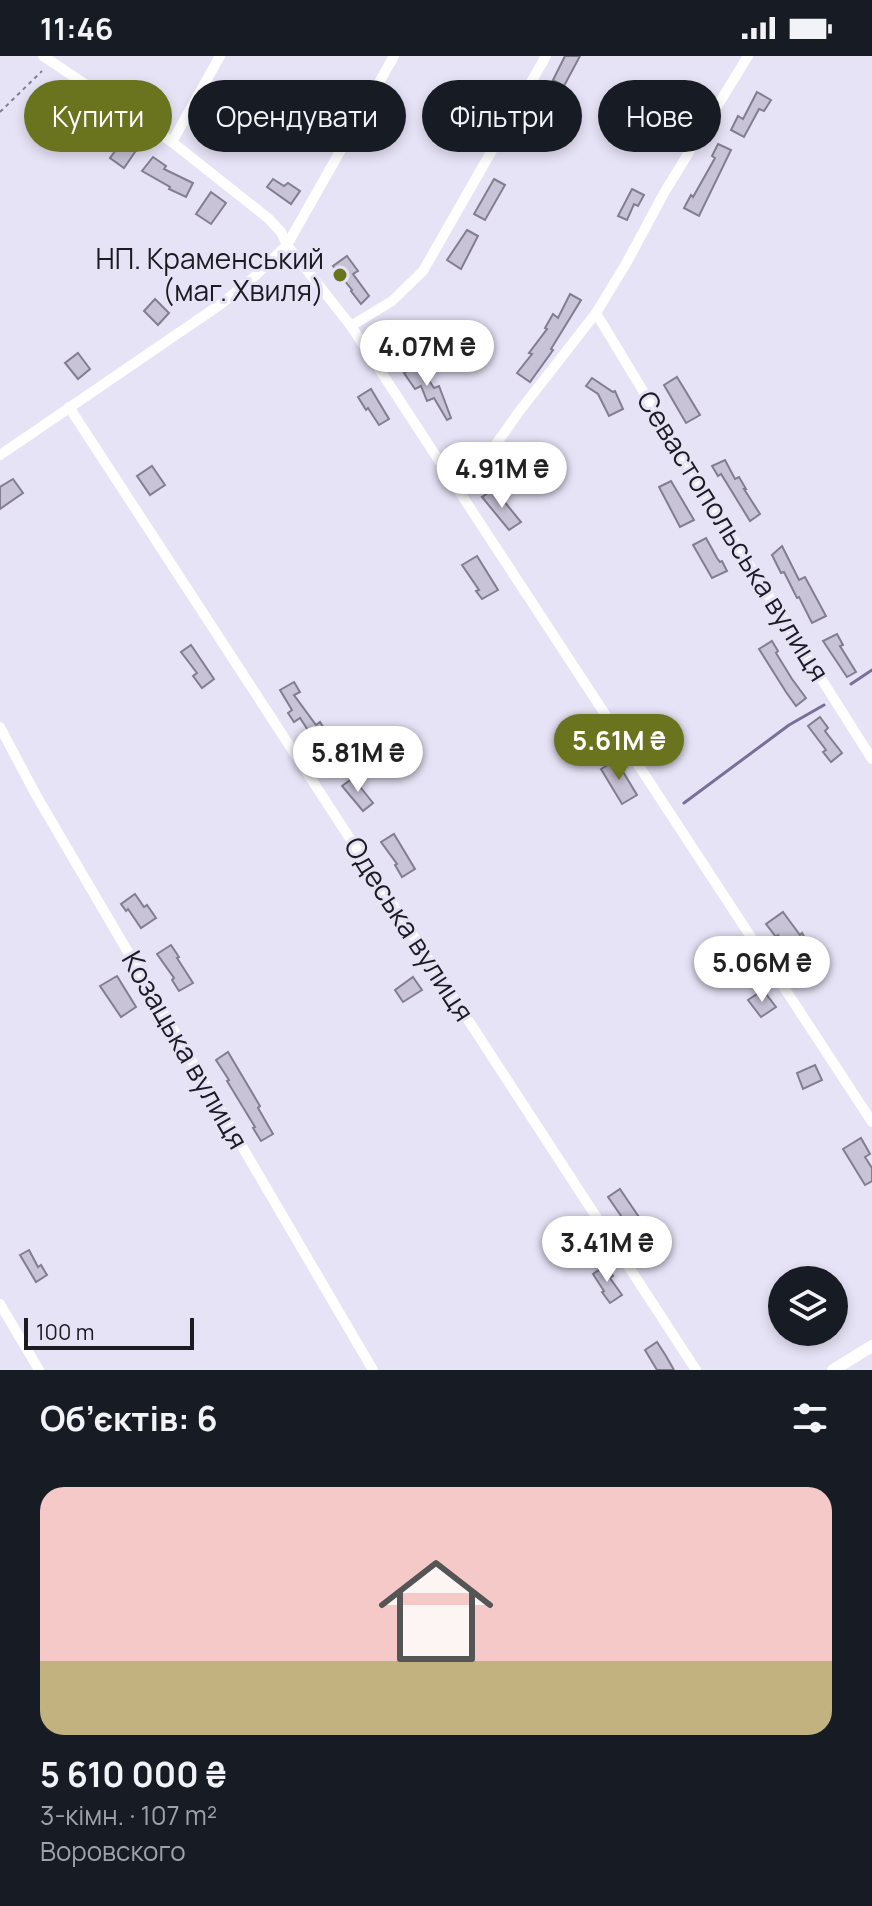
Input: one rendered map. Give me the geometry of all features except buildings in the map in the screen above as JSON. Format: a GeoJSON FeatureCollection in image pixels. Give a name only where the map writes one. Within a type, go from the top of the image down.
{"type":"FeatureCollection","features":[{"type":"Feature","properties":{"kind":"street"},"geometry":{"type":"LineString","coordinates":[[43,56],[79,80]]}},
{"type":"Feature","properties":{"kind":"street"},"geometry":{"type":"LineString","coordinates":[[220,56],[172,142],[269,219],[351,326],[872,1122]]}},
{"type":"Feature","properties":{"kind":"street"},"geometry":{"type":"LineString","coordinates":[[0,455],[221,304],[287,245],[394,56]]}},
{"type":"Feature","properties":{"kind":"street"},"geometry":{"type":"LineString","coordinates":[[351,326],[392,301],[423,271],[546,56]]}},
{"type":"Feature","properties":{"kind":"street"},"geometry":{"type":"LineString","coordinates":[[452,479],[466,477],[480,467],[596,313],[664,193],[748,56]]}},
{"type":"Feature","properties":{"kind":"street","name":"Севастопольська вулиця"},"geometry":{"type":"LineString","coordinates":[[596,313],[727,530],[872,759]]}},
{"type":"Feature","properties":{"kind":"street","name":"Одеська вулиця"},"geometry":{"type":"LineString","coordinates":[[69,407],[696,1370]]}},
{"type":"Feature","properties":{"kind":"street","name":"Козацька вулиця"},"geometry":{"type":"LineString","coordinates":[[0,727],[44,808],[373,1370]]}},
{"type":"Feature","properties":{"kind":"street"},"geometry":{"type":"LineString","coordinates":[[0,1304],[39,1370]]}},
{"type":"Feature","properties":{"kind":"street"},"geometry":{"type":"LineString","coordinates":[[833,1370],[872,1346]]}},
{"type":"Feature","properties":{"kind":"path"},"geometry":{"type":"LineString","coordinates":[[0,112],[43,69],[56,65]]}},
{"type":"Feature","properties":{"kind":"waterway"},"geometry":{"type":"LineString","coordinates":[[851,684],[872,670]]}},
{"type":"Feature","properties":{"kind":"waterway"},"geometry":{"type":"LineString","coordinates":[[684,803],[789,725],[824,705]]}},
{"type":"Feature","properties":{"kind":"place","name":"НП. Краменський (маг. Хвиля)"},"geometry":{"type":"Point","coordinates":[340,275]}}]}
